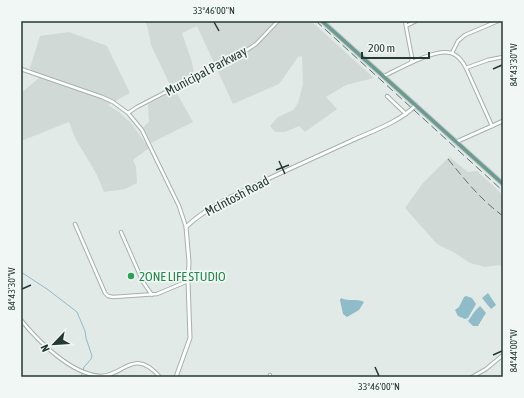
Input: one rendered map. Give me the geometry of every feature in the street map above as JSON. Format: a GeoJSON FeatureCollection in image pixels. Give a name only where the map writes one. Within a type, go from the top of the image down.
{"type":"FeatureCollection","features":[{"type":"Feature","properties":{"kind":"main road"},"geometry":{"type":"LineString","coordinates":[[322,21],[503,184]]}},
{"type":"Feature","properties":{"kind":"street","name":"Municipal Parkway"},"geometry":{"type":"LineString","coordinates":[[128,113],[247,50],[256,44],[278,21]]}},
{"type":"Feature","properties":{"kind":"street"},"geometry":{"type":"LineString","coordinates":[[405,21],[412,58],[411,63]]}},
{"type":"Feature","properties":{"kind":"street"},"geometry":{"type":"LineString","coordinates":[[406,26],[416,21]]}},
{"type":"Feature","properties":{"kind":"street"},"geometry":{"type":"LineString","coordinates":[[452,52],[458,41],[465,35],[498,21]]}},
{"type":"Feature","properties":{"kind":"street"},"geometry":{"type":"LineString","coordinates":[[384,76],[437,53],[452,52],[462,61],[466,68],[492,126]]}},
{"type":"Feature","properties":{"kind":"street"},"geometry":{"type":"LineString","coordinates":[[466,68],[488,60],[503,57]]}},
{"type":"Feature","properties":{"kind":"street"},"geometry":{"type":"LineString","coordinates":[[21,68],[113,102],[128,113],[142,130],[179,206],[186,227],[189,255],[188,281],[190,338],[176,377]]}},
{"type":"Feature","properties":{"kind":"street"},"geometry":{"type":"LineString","coordinates":[[387,96],[406,114]]}},
{"type":"Feature","properties":{"kind":"street","name":"McIntosh Road"},"geometry":{"type":"LineString","coordinates":[[186,227],[207,210],[223,201],[309,159],[373,131],[406,114],[416,105]]}},
{"type":"Feature","properties":{"kind":"street"},"geometry":{"type":"LineString","coordinates":[[456,142],[503,121]]}},
{"type":"Feature","properties":{"kind":"street"},"geometry":{"type":"LineString","coordinates":[[75,224],[108,296],[152,295],[164,292],[188,281]]}},
{"type":"Feature","properties":{"kind":"street"},"geometry":{"type":"LineString","coordinates":[[121,232],[143,282],[152,295]]}},
{"type":"Feature","properties":{"kind":"street"},"geometry":{"type":"LineString","coordinates":[[21,320],[43,345],[70,364],[89,373],[106,376],[124,366],[135,363],[142,364],[160,377]]}},
{"type":"Feature","properties":{"kind":"street"},"geometry":{"type":"LineString","coordinates":[[472,377],[486,369],[503,355]]}},
{"type":"Feature","properties":{"kind":"shaded area"},"geometry":{"type":"Polygon","coordinates":[[[145,21],[311,21],[374,78],[346,85],[326,97],[337,109],[305,132],[299,126],[285,132],[275,132],[270,126],[278,117],[293,110],[298,103],[303,84],[302,56],[298,57],[279,84],[233,104],[197,26],[182,33],[192,62],[194,74],[170,85],[151,45],[145,21]]]}},
{"type":"Feature","properties":{"kind":"shaded area"},"geometry":{"type":"Polygon","coordinates":[[[69,32],[107,46],[130,93],[108,105],[119,112],[132,124],[149,148],[133,160],[136,167],[137,183],[125,189],[104,192],[97,175],[75,138],[69,122],[21,141],[21,93],[39,78],[30,68],[40,36],[69,32]]]}},
{"type":"Feature","properties":{"kind":"shaded area"},"geometry":{"type":"Polygon","coordinates":[[[175,90],[193,122],[151,143],[143,127],[149,122],[148,104],[175,90]]]}},
{"type":"Feature","properties":{"kind":"shaded area"},"geometry":{"type":"Polygon","coordinates":[[[449,157],[468,172],[477,171],[503,195],[503,267],[499,265],[485,267],[470,263],[437,244],[405,208],[423,183],[449,157]]]}},
{"type":"Feature","properties":{"kind":"water"},"geometry":{"type":"Polygon","coordinates":[[[488,293],[496,305],[491,309],[482,298],[488,293]]]}},
{"type":"Feature","properties":{"kind":"water"},"geometry":{"type":"Polygon","coordinates":[[[466,296],[472,298],[476,304],[468,318],[465,319],[458,316],[455,310],[459,307],[466,296]]]}},
{"type":"Feature","properties":{"kind":"water"},"geometry":{"type":"Polygon","coordinates":[[[341,298],[364,302],[359,310],[347,317],[343,314],[340,300],[341,298]]]}},
{"type":"Feature","properties":{"kind":"water"},"geometry":{"type":"Polygon","coordinates":[[[480,306],[486,313],[478,326],[473,326],[468,321],[480,306]]]}},
{"type":"Feature","properties":{"kind":"waterway"},"geometry":{"type":"LineString","coordinates":[[21,272],[47,289],[77,312],[85,331],[92,356],[84,367],[81,377]]}},
{"type":"Feature","properties":{"kind":"railway"},"geometry":{"type":"LineString","coordinates":[[316,21],[503,191]]}},
{"type":"Feature","properties":{"kind":"railway"},"geometry":{"type":"LineString","coordinates":[[448,159],[480,196],[503,216]]}},
{"type":"Feature","properties":{"kind":"place","name":"2ONE LIFE STUDIO"},"geometry":{"type":"Point","coordinates":[131,276]}}]}
